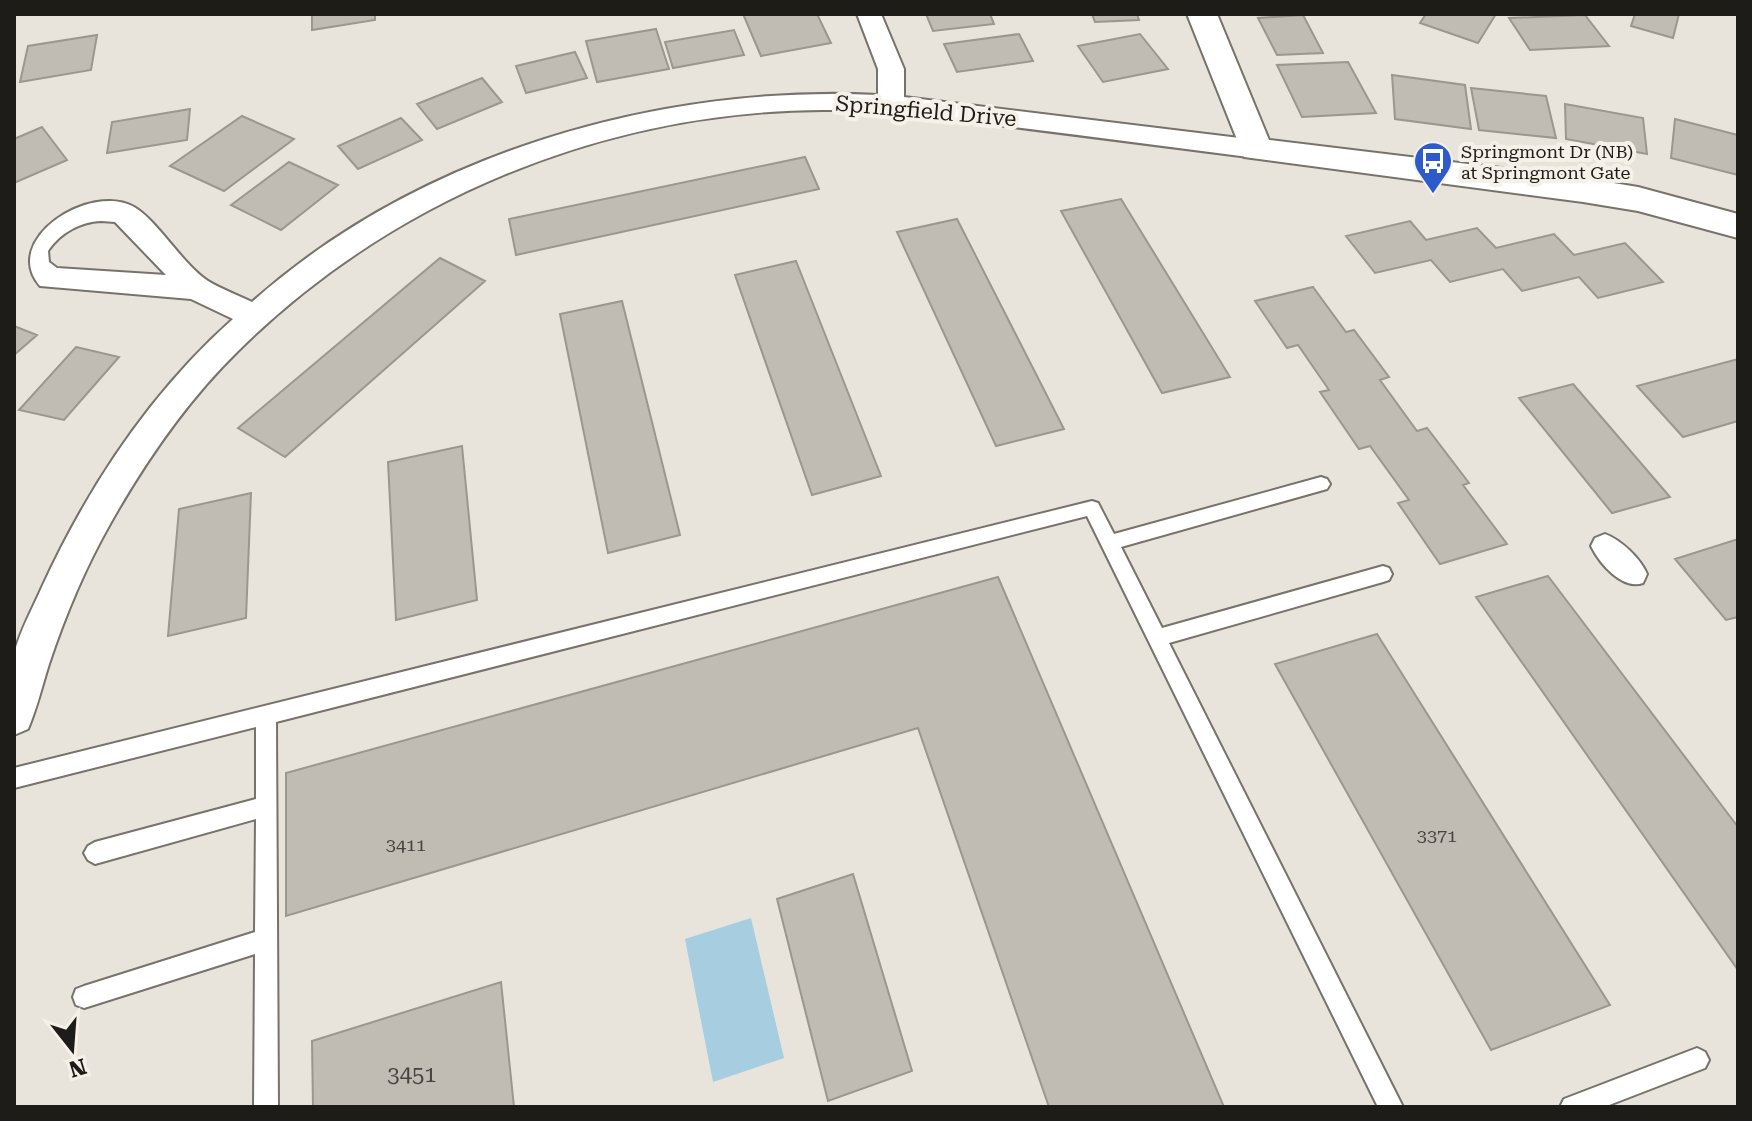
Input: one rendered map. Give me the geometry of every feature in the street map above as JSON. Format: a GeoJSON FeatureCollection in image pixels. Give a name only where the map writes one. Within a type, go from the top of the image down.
{"type":"FeatureCollection","features":[{"type":"Feature","properties":{"kind":"street"},"geometry":{"type":"LineString","coordinates":[[869,14],[888,56],[891,103]]}},
{"type":"Feature","properties":{"kind":"street"},"geometry":{"type":"LineString","coordinates":[[1202,14],[1256,149],[1597,192],[1638,199],[1738,226]]}},
{"type":"Feature","properties":{"kind":"street","name":"Springfield Drive"},"geometry":{"type":"LineString","coordinates":[[14,716],[57,588],[122,474],[170,407],[223,346],[309,272],[362,236],[427,199],[535,152],[596,134],[695,112],[798,102],[891,103],[1256,149]]}},
{"type":"Feature","properties":{"kind":"street"},"geometry":{"type":"LineString","coordinates":[[196,288],[51,278],[39,273],[33,264],[32,254],[47,232],[77,216],[110,211],[124,214],[196,288],[255,316]]}},
{"type":"Feature","properties":{"kind":"street"},"geometry":{"type":"LineString","coordinates":[[1605,546],[1633,574]]}},
{"type":"Feature","properties":{"kind":"lane"},"geometry":{"type":"LineString","coordinates":[[1109,543],[1321,484]]}},
{"type":"Feature","properties":{"kind":"lane"},"geometry":{"type":"LineString","coordinates":[[14,778],[1092,508],[1391,1107]]}},
{"type":"Feature","properties":{"kind":"lane"},"geometry":{"type":"LineString","coordinates":[[1157,638],[1383,574]]}},
{"type":"Feature","properties":{"kind":"lane"},"geometry":{"type":"LineString","coordinates":[[266,716],[266,1107]]}},
{"type":"Feature","properties":{"kind":"lane"},"geometry":{"type":"LineString","coordinates":[[95,853],[266,806]]}},
{"type":"Feature","properties":{"kind":"lane"},"geometry":{"type":"LineString","coordinates":[[84,997],[267,939]]}},
{"type":"Feature","properties":{"kind":"lane"},"geometry":{"type":"LineString","coordinates":[[1572,1107],[1697,1060]]}},
{"type":"Feature","properties":{"kind":"water"},"geometry":{"type":"Polygon","coordinates":[[[751,918],[784,1058],[713,1082],[685,939],[751,918]]]}},
{"type":"Feature","properties":{"kind":"building"},"geometry":{"type":"Polygon","coordinates":[[[312,14],[375,14],[375,20],[312,30],[312,14]]]}},
{"type":"Feature","properties":{"kind":"building"},"geometry":{"type":"Polygon","coordinates":[[[743,14],[817,14],[831,43],[761,56],[743,14]]]}},
{"type":"Feature","properties":{"kind":"building"},"geometry":{"type":"Polygon","coordinates":[[[926,14],[990,14],[994,24],[933,31],[926,14]]]}},
{"type":"Feature","properties":{"kind":"building"},"geometry":{"type":"Polygon","coordinates":[[[1092,14],[1137,14],[1139,20],[1095,22],[1092,14]]]}},
{"type":"Feature","properties":{"kind":"building"},"geometry":{"type":"Polygon","coordinates":[[[1426,14],[1496,14],[1478,43],[1420,23],[1426,14]]]}},
{"type":"Feature","properties":{"kind":"building"},"geometry":{"type":"Polygon","coordinates":[[[1635,14],[1679,14],[1673,38],[1631,26],[1635,14]]]}},
{"type":"Feature","properties":{"kind":"building"},"geometry":{"type":"Polygon","coordinates":[[[1303,15],[1323,53],[1277,55],[1258,18],[1303,15]]]}},
{"type":"Feature","properties":{"kind":"building"},"geometry":{"type":"Polygon","coordinates":[[[1585,15],[1609,46],[1530,50],[1509,18],[1585,15]]]}},
{"type":"Feature","properties":{"kind":"building"},"geometry":{"type":"Polygon","coordinates":[[[656,29],[669,69],[597,82],[586,41],[656,29]]]}},
{"type":"Feature","properties":{"kind":"building"},"geometry":{"type":"Polygon","coordinates":[[[734,30],[744,55],[673,68],[665,42],[734,30]]]}},
{"type":"Feature","properties":{"kind":"building"},"geometry":{"type":"Polygon","coordinates":[[[1019,34],[1033,61],[957,72],[944,44],[1019,34]]]}},
{"type":"Feature","properties":{"kind":"building"},"geometry":{"type":"Polygon","coordinates":[[[1140,34],[1168,69],[1103,82],[1078,46],[1140,34]]]}},
{"type":"Feature","properties":{"kind":"building"},"geometry":{"type":"Polygon","coordinates":[[[97,35],[91,70],[20,82],[28,46],[97,35]]]}},
{"type":"Feature","properties":{"kind":"building"},"geometry":{"type":"Polygon","coordinates":[[[575,52],[587,78],[526,93],[516,66],[575,52]]]}},
{"type":"Feature","properties":{"kind":"building"},"geometry":{"type":"Polygon","coordinates":[[[1348,62],[1376,113],[1302,117],[1277,65],[1348,62]]]}},
{"type":"Feature","properties":{"kind":"building"},"geometry":{"type":"Polygon","coordinates":[[[1392,75],[1465,85],[1471,129],[1395,119],[1392,75]]]}},
{"type":"Feature","properties":{"kind":"building"},"geometry":{"type":"Polygon","coordinates":[[[482,78],[502,102],[437,129],[417,104],[482,78]]]}},
{"type":"Feature","properties":{"kind":"building"},"geometry":{"type":"Polygon","coordinates":[[[1471,88],[1546,96],[1556,138],[1479,130],[1471,88]]]}},
{"type":"Feature","properties":{"kind":"building"},"geometry":{"type":"Polygon","coordinates":[[[1565,104],[1643,118],[1647,154],[1566,139],[1565,104]]]}},
{"type":"Feature","properties":{"kind":"building"},"geometry":{"type":"Polygon","coordinates":[[[190,109],[187,140],[107,153],[112,122],[190,109]]]}},
{"type":"Feature","properties":{"kind":"building"},"geometry":{"type":"Polygon","coordinates":[[[242,116],[294,139],[224,191],[170,166],[242,116]]]}},
{"type":"Feature","properties":{"kind":"building"},"geometry":{"type":"Polygon","coordinates":[[[401,118],[422,140],[358,169],[338,146],[401,118]]]}},
{"type":"Feature","properties":{"kind":"building"},"geometry":{"type":"Polygon","coordinates":[[[1675,119],[1738,135],[1738,175],[1671,158],[1675,119]]]}},
{"type":"Feature","properties":{"kind":"building"},"geometry":{"type":"Polygon","coordinates":[[[42,127],[67,160],[14,183],[14,139],[42,127]]]}},
{"type":"Feature","properties":{"kind":"building"},"geometry":{"type":"Polygon","coordinates":[[[805,157],[819,189],[516,255],[509,219],[805,157]]]}},
{"type":"Feature","properties":{"kind":"building"},"geometry":{"type":"Polygon","coordinates":[[[289,162],[338,185],[281,230],[231,205],[289,162]]]}},
{"type":"Feature","properties":{"kind":"building"},"geometry":{"type":"Polygon","coordinates":[[[1121,199],[1230,377],[1162,393],[1061,211],[1121,199]]]}},
{"type":"Feature","properties":{"kind":"building"},"geometry":{"type":"Polygon","coordinates":[[[957,219],[1064,429],[996,446],[897,232],[957,219]]]}},
{"type":"Feature","properties":{"kind":"building"},"geometry":{"type":"Polygon","coordinates":[[[1410,221],[1426,240],[1477,228],[1496,248],[1554,234],[1574,255],[1625,243],[1663,282],[1598,298],[1579,277],[1522,291],[1503,269],[1450,282],[1431,260],[1375,273],[1346,236],[1410,221]]]}},
{"type":"Feature","properties":{"kind":"building"},"geometry":{"type":"Polygon","coordinates":[[[440,258],[485,281],[285,457],[238,428],[440,258]]]}},
{"type":"Feature","properties":{"kind":"building"},"geometry":{"type":"Polygon","coordinates":[[[796,261],[881,476],[812,495],[735,275],[796,261]]]}},
{"type":"Feature","properties":{"kind":"building"},"geometry":{"type":"Polygon","coordinates":[[[1313,287],[1346,332],[1354,330],[1389,377],[1380,380],[1417,431],[1427,428],[1469,483],[1463,485],[1507,544],[1440,564],[1398,503],[1409,500],[1370,446],[1359,449],[1320,392],[1329,390],[1298,345],[1287,348],[1255,301],[1313,287]]]}},
{"type":"Feature","properties":{"kind":"building"},"geometry":{"type":"Polygon","coordinates":[[[622,301],[680,535],[608,553],[560,314],[622,301]]]}},
{"type":"Feature","properties":{"kind":"building"},"geometry":{"type":"Polygon","coordinates":[[[14,326],[37,335],[14,355],[14,326]]]}},
{"type":"Feature","properties":{"kind":"building"},"geometry":{"type":"Polygon","coordinates":[[[76,347],[119,357],[64,420],[19,410],[76,347]]]}},
{"type":"Feature","properties":{"kind":"building"},"geometry":{"type":"Polygon","coordinates":[[[1738,359],[1738,421],[1683,437],[1637,386],[1738,359]]]}},
{"type":"Feature","properties":{"kind":"building"},"geometry":{"type":"Polygon","coordinates":[[[1573,384],[1670,497],[1612,513],[1519,398],[1573,384]]]}},
{"type":"Feature","properties":{"kind":"building"},"geometry":{"type":"Polygon","coordinates":[[[462,446],[477,600],[396,620],[388,462],[462,446]]]}},
{"type":"Feature","properties":{"kind":"building"},"geometry":{"type":"Polygon","coordinates":[[[251,493],[246,618],[168,636],[179,509],[251,493]]]}},
{"type":"Feature","properties":{"kind":"building"},"geometry":{"type":"Polygon","coordinates":[[[1738,539],[1738,617],[1726,620],[1675,559],[1738,539]]]}},
{"type":"Feature","properties":{"kind":"building"},"geometry":{"type":"Polygon","coordinates":[[[1548,576],[1738,827],[1738,970],[1476,597],[1548,576]]]}},
{"type":"Feature","properties":{"kind":"building"},"geometry":{"type":"Polygon","coordinates":[[[998,577],[1224,1107],[1049,1107],[918,728],[286,916],[286,773],[998,577]]]}},
{"type":"Feature","properties":{"kind":"building"},"geometry":{"type":"Polygon","coordinates":[[[1377,634],[1610,1005],[1491,1050],[1275,664],[1377,634]]]}},
{"type":"Feature","properties":{"kind":"building"},"geometry":{"type":"Polygon","coordinates":[[[853,874],[912,1071],[828,1101],[777,899],[853,874]]]}},
{"type":"Feature","properties":{"kind":"building"},"geometry":{"type":"Polygon","coordinates":[[[501,982],[514,1107],[313,1107],[312,1041],[501,982]]]}},
{"type":"Feature","properties":{"kind":"place","name":"Springmont Dr (NB) at Springmont Gate"},"geometry":{"type":"Point","coordinates":[1433,195]}}]}
